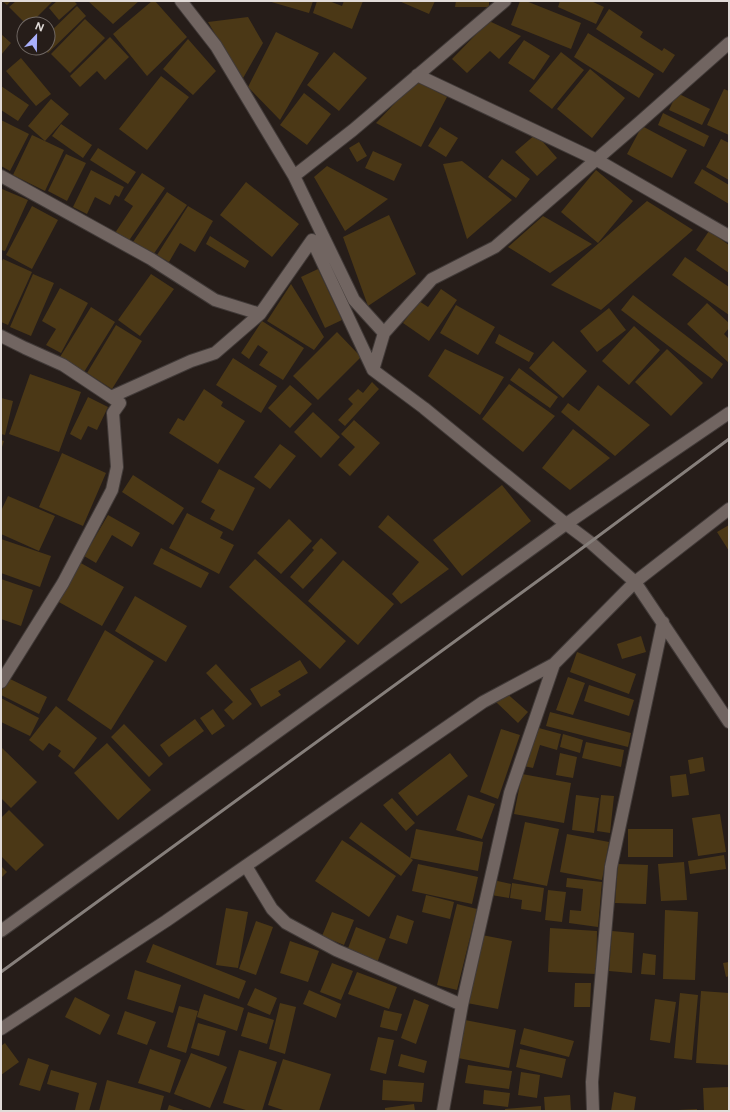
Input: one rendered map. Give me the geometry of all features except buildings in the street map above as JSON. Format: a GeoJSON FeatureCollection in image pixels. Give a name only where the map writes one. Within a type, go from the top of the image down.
{"type":"FeatureCollection","features":[{"type":"Feature","properties":{"kind":"street"},"geometry":{"type":"LineString","coordinates":[[181,1],[216,46],[294,176],[354,300],[384,333]]}},
{"type":"Feature","properties":{"kind":"street"},"geometry":{"type":"LineString","coordinates":[[294,176],[353,130],[505,1]]}},
{"type":"Feature","properties":{"kind":"street"},"geometry":{"type":"LineString","coordinates":[[374,370],[384,333],[432,279],[495,247],[597,160],[729,43]]}},
{"type":"Feature","properties":{"kind":"street"},"geometry":{"type":"LineString","coordinates":[[417,75],[597,160],[729,236]]}},
{"type":"Feature","properties":{"kind":"street"},"geometry":{"type":"LineString","coordinates":[[1,176],[151,259],[215,300],[260,314]]}},
{"type":"Feature","properties":{"kind":"street"},"geometry":{"type":"LineString","coordinates":[[111,397],[191,361],[215,353],[260,314],[312,240],[374,370],[424,408],[590,542],[635,582],[729,722]]}},
{"type":"Feature","properties":{"kind":"street"},"geometry":{"type":"LineString","coordinates":[[1,336],[63,365],[120,403],[113,413],[117,467],[112,490],[63,582],[7,662],[1,682]]}},
{"type":"Feature","properties":{"kind":"street"},"geometry":{"type":"LineString","coordinates":[[1,931],[566,524],[729,412]]}},
{"type":"Feature","properties":{"kind":"street"},"geometry":{"type":"LineString","coordinates":[[1,1029],[166,921],[483,702],[554,664],[635,582],[729,509]]}},
{"type":"Feature","properties":{"kind":"street"},"geometry":{"type":"LineString","coordinates":[[593,1111],[592,1082],[611,867],[663,622]]}},
{"type":"Feature","properties":{"kind":"street"},"geometry":{"type":"LineString","coordinates":[[443,1111],[462,1005],[510,793],[554,664]]}},
{"type":"Feature","properties":{"kind":"street"},"geometry":{"type":"LineString","coordinates":[[246,866],[272,908],[286,923],[336,950],[462,1005]]}},
{"type":"Feature","properties":{"kind":"railway"},"geometry":{"type":"LineString","coordinates":[[1,972],[554,569],[729,439]]}}]}
